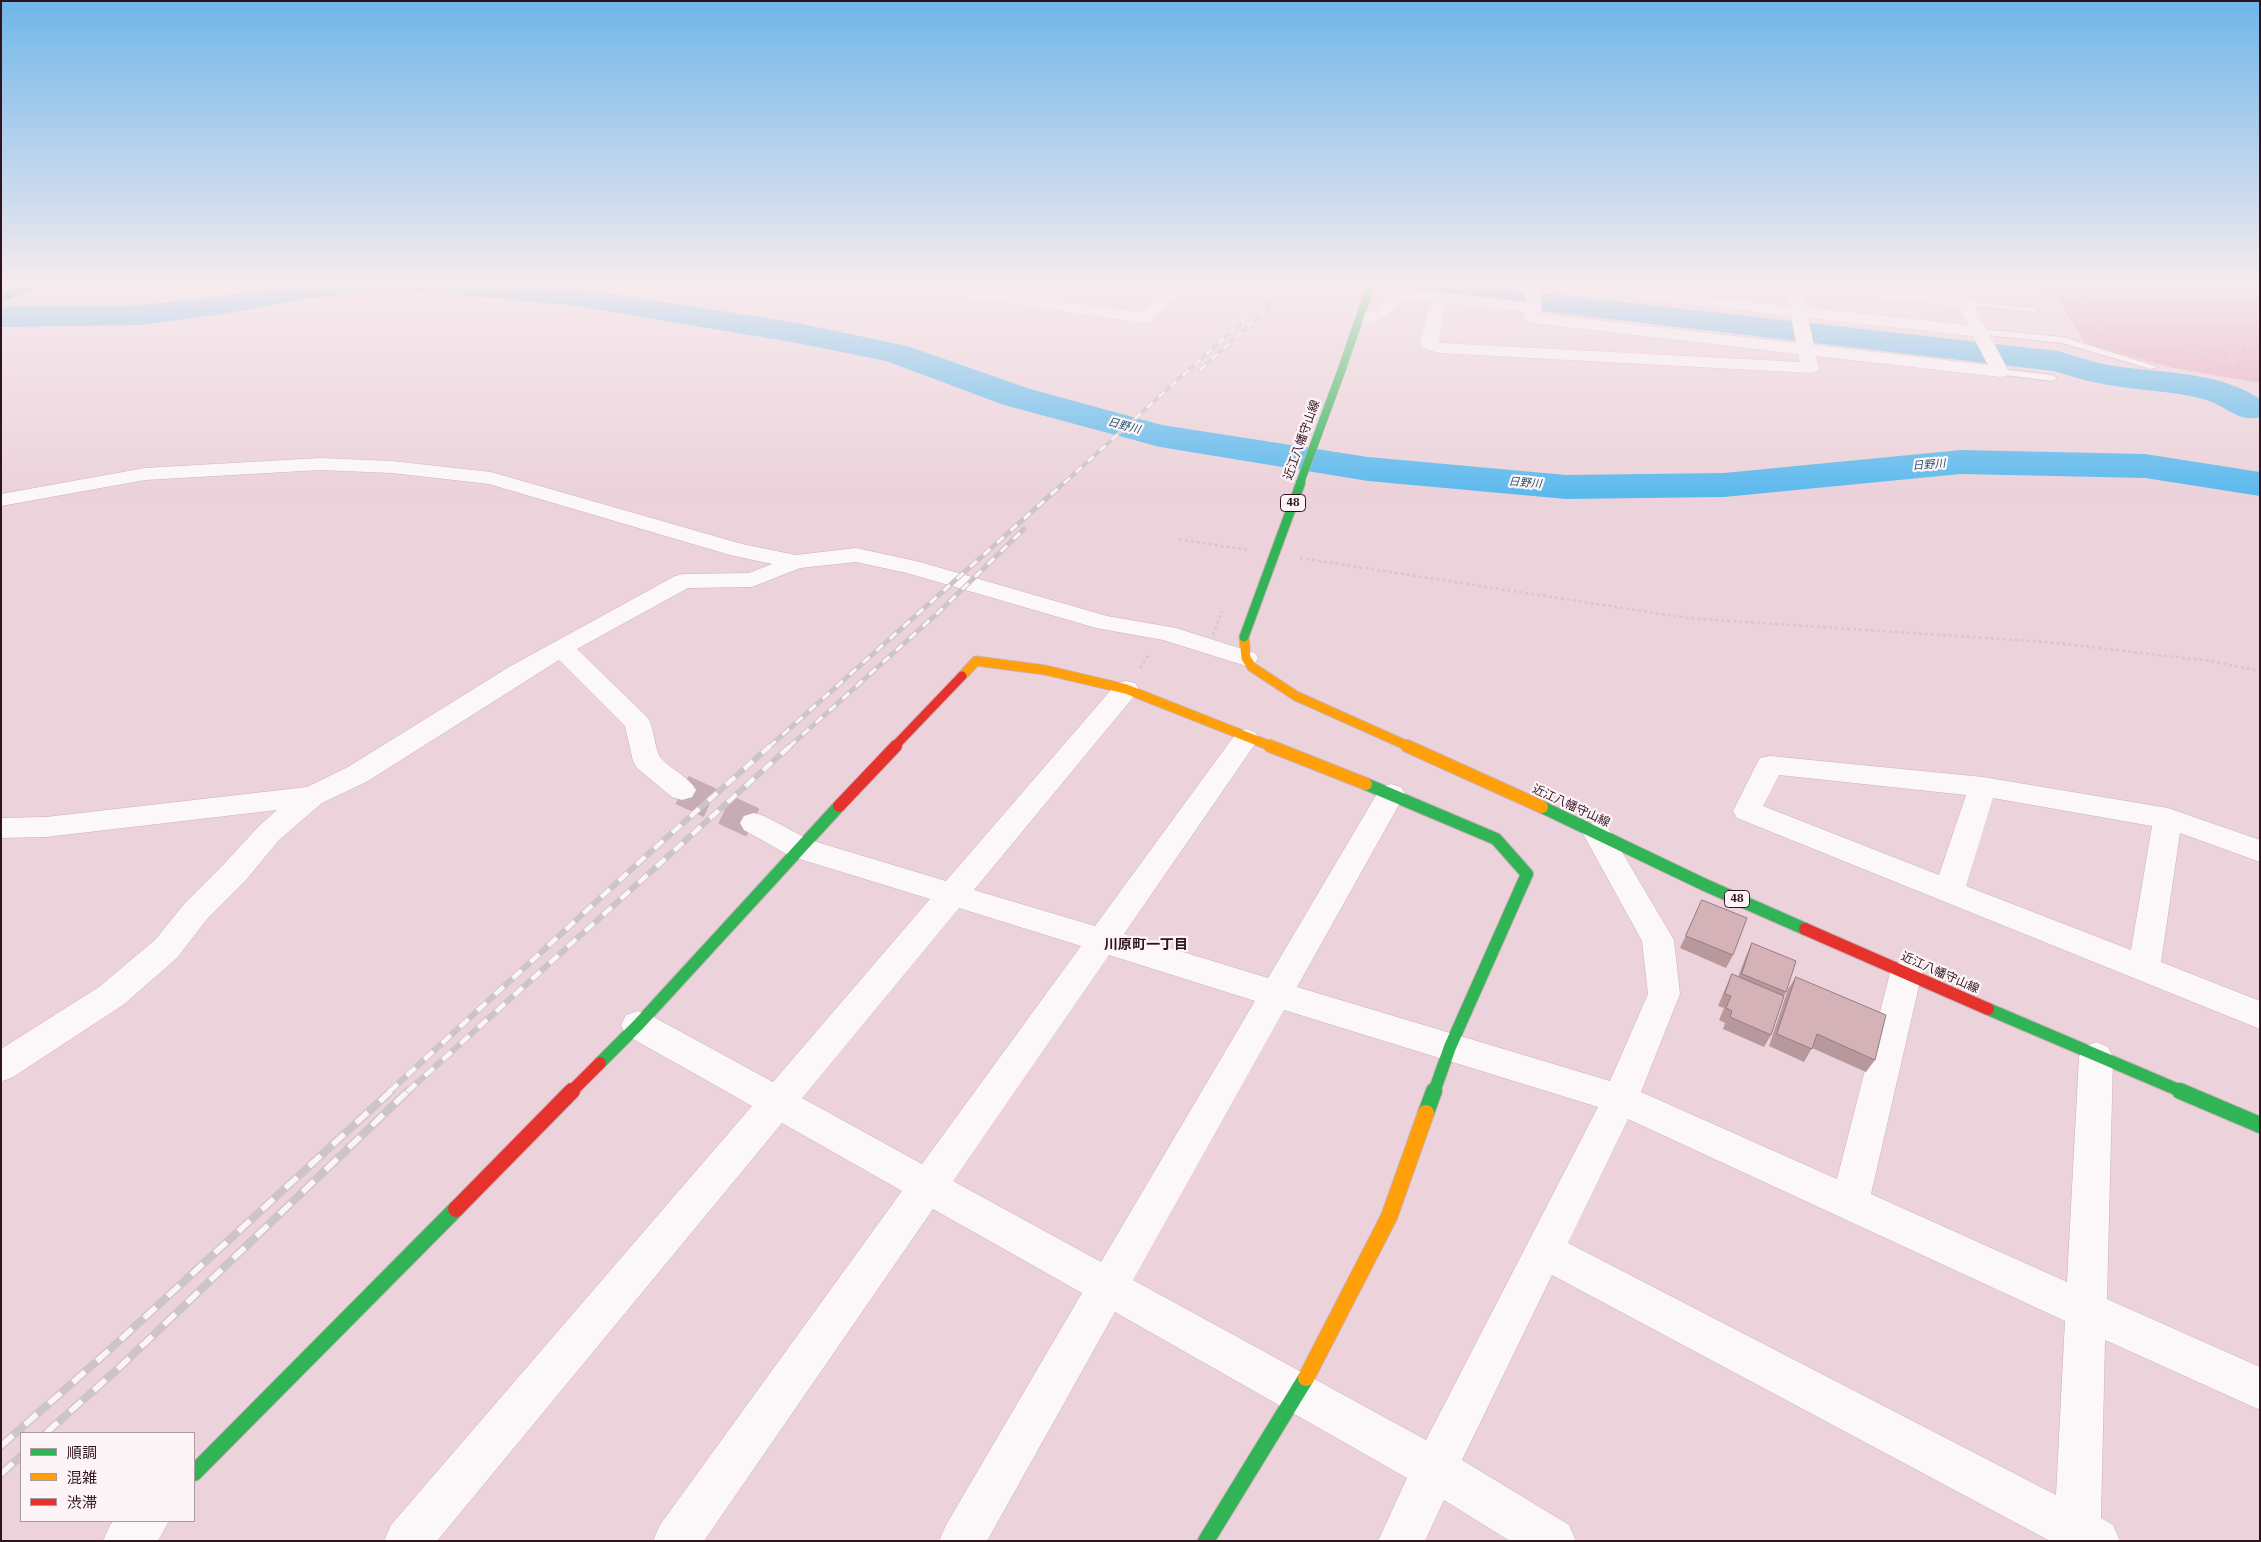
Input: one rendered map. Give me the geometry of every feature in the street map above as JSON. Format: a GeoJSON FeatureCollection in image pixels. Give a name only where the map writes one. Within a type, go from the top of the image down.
{"type":"FeatureCollection","features":[{"type":"Feature","properties":{"kind":"street","name":"近江八幡守山線"},"geometry":{"type":"LineString","coordinates":[[1348,353],[1245,647],[1252,668],[1296,696],[1596,832],[1705,885],[2096,1057],[2260,1125]]}},
{"type":"Feature","properties":{"kind":"street"},"geometry":{"type":"LineString","coordinates":[[1544,353],[1810,368],[1807,353]]}},
{"type":"Feature","properties":{"kind":"street"},"geometry":{"type":"LineString","coordinates":[[1947,353],[1994,360]]}},
{"type":"Feature","properties":{"kind":"street"},"geometry":{"type":"LineString","coordinates":[[1991,353],[1994,360]]}},
{"type":"Feature","properties":{"kind":"street"},"geometry":{"type":"LineString","coordinates":[[1,500],[145,474],[320,464],[392,467],[491,478],[738,550],[796,562]]}},
{"type":"Feature","properties":{"kind":"street"},"geometry":{"type":"LineString","coordinates":[[1,1067],[112,996],[166,949],[196,911],[269,834],[312,796],[358,774],[561,648],[683,581],[752,580],[796,562],[856,555],[893,563],[1104,623],[1245,647]]}},
{"type":"Feature","properties":{"kind":"street"},"geometry":{"type":"LineString","coordinates":[[561,648],[638,724],[647,761],[682,790]]}},
{"type":"Feature","properties":{"kind":"street"},"geometry":{"type":"LineString","coordinates":[[195,1472],[638,1025],[800,848],[976,661],[1132,681],[1246,738],[1391,794],[1496,839],[1528,874],[1450,1047],[1389,1218],[1298,1393],[1206,1541]]}},
{"type":"Feature","properties":{"kind":"street"},"geometry":{"type":"LineString","coordinates":[[407,1541],[1132,681]]}},
{"type":"Feature","properties":{"kind":"street"},"geometry":{"type":"LineString","coordinates":[[676,1541],[1246,738]]}},
{"type":"Feature","properties":{"kind":"street"},"geometry":{"type":"LineString","coordinates":[[2260,851],[2168,818],[1983,787],[1770,765],[1747,811],[2260,1015]]}},
{"type":"Feature","properties":{"kind":"street"},"geometry":{"type":"LineString","coordinates":[[1949,892],[1983,787]]}},
{"type":"Feature","properties":{"kind":"street"},"geometry":{"type":"LineString","coordinates":[[962,1541],[1391,794]]}},
{"type":"Feature","properties":{"kind":"street"},"geometry":{"type":"LineString","coordinates":[[3,829],[46,827],[312,796]]}},
{"type":"Feature","properties":{"kind":"street"},"geometry":{"type":"LineString","coordinates":[[2144,969],[2168,818]]}},
{"type":"Feature","properties":{"kind":"street"},"geometry":{"type":"LineString","coordinates":[[754,823],[800,848],[1620,1099],[2260,1389]]}},
{"type":"Feature","properties":{"kind":"street"},"geometry":{"type":"LineString","coordinates":[[1401,1541],[1434,1469],[1620,1099],[1664,994],[1658,940],[1596,832]]}},
{"type":"Feature","properties":{"kind":"street"},"geometry":{"type":"LineString","coordinates":[[1850,1203],[1906,972]]}},
{"type":"Feature","properties":{"kind":"street"},"geometry":{"type":"LineString","coordinates":[[638,1025],[1434,1469],[1553,1541]]}},
{"type":"Feature","properties":{"kind":"street"},"geometry":{"type":"LineString","coordinates":[[1545,1251],[2084,1537],[2086,1310],[2096,1057]]}},
{"type":"Feature","properties":{"kind":"street"},"geometry":{"type":"LineString","coordinates":[[126,1541],[145,1522]]}},
{"type":"Feature","properties":{"kind":"lane"},"geometry":{"type":"LineString","coordinates":[[2106,353],[2154,367]]}},
{"type":"Feature","properties":{"kind":"lane"},"geometry":{"type":"LineString","coordinates":[[1994,360],[2052,378]]}},
{"type":"Feature","properties":{"kind":"path"},"geometry":{"type":"LineString","coordinates":[[2198,353],[2212,360],[2236,363],[2229,353]]}},
{"type":"Feature","properties":{"kind":"path"},"geometry":{"type":"LineString","coordinates":[[1178,539],[1257,551]]}},
{"type":"Feature","properties":{"kind":"path"},"geometry":{"type":"LineString","coordinates":[[1296,558],[1687,618],[2047,642],[2210,662],[2260,671]]}},
{"type":"Feature","properties":{"kind":"path"},"geometry":{"type":"LineString","coordinates":[[1132,681],[1152,650]]}},
{"type":"Feature","properties":{"kind":"shaded area"},"geometry":{"type":"Polygon","coordinates":[[[2118,353],[2260,353],[2260,383],[2173,368],[2118,353]]]}},
{"type":"Feature","properties":{"kind":"building"},"geometry":{"type":"Polygon","coordinates":[[[1702,900],[1747,918],[1733,955],[1686,936],[1702,900]]]}},
{"type":"Feature","properties":{"kind":"building"},"geometry":{"type":"Polygon","coordinates":[[[1752,943],[1796,961],[1786,992],[1742,974],[1752,943]]]}},
{"type":"Feature","properties":{"kind":"building"},"geometry":{"type":"Polygon","coordinates":[[[1732,974],[1784,996],[1771,1035],[1730,1017],[1732,1011],[1726,1008],[1731,996],[1725,994],[1732,974]]]}},
{"type":"Feature","properties":{"kind":"building"},"geometry":{"type":"Polygon","coordinates":[[[1796,977],[1886,1015],[1875,1060],[1817,1034],[1812,1049],[1777,1034],[1796,977]]]}},
{"type":"Feature","properties":{"kind":"waterway","name":"日野川"},"geometry":{"type":"LineString","coordinates":[[895,353],[1017,397],[1160,436],[1368,469],[1566,487],[1724,485],[1961,462],[2145,466],[2260,484]]}},
{"type":"Feature","properties":{"kind":"waterway"},"geometry":{"type":"LineString","coordinates":[[1988,353],[2058,361],[2102,374],[2201,388],[2237,400],[2250,409]]}},
{"type":"Feature","properties":{"kind":"tunnel"},"geometry":{"type":"LineString","coordinates":[[682,790],[754,823]]}},
{"type":"Feature","properties":{"kind":"railway"},"geometry":{"type":"LineString","coordinates":[[1064,483],[1208,353]]}},
{"type":"Feature","properties":{"kind":"railway"},"geometry":{"type":"LineString","coordinates":[[1200,370],[1219,353]]}},
{"type":"Feature","properties":{"kind":"railway"},"geometry":{"type":"LineString","coordinates":[[769,747],[1065,482]]}},
{"type":"Feature","properties":{"kind":"railway"},"geometry":{"type":"LineString","coordinates":[[789,747],[941,610],[1024,529]]}},
{"type":"Feature","properties":{"kind":"railway"},"geometry":{"type":"LineString","coordinates":[[389,1092],[647,855],[770,746]]}},
{"type":"Feature","properties":{"kind":"railway"},"geometry":{"type":"LineString","coordinates":[[407,1092],[790,746]]}},
{"type":"Feature","properties":{"kind":"railway"},"geometry":{"type":"LineString","coordinates":[[1,1446],[106,1353],[391,1091]]}},
{"type":"Feature","properties":{"kind":"railway"},"geometry":{"type":"LineString","coordinates":[[47,1432],[121,1366],[408,1091]]}},
{"type":"Feature","properties":{"kind":"railway"},"geometry":{"type":"LineString","coordinates":[[1,1474],[20,1457]]}},
{"type":"Feature","properties":{"kind":"traffic: fast"},"geometry":{"type":"LineString","coordinates":[[1342,369],[1347,353]]}},
{"type":"Feature","properties":{"kind":"traffic: fast"},"geometry":{"type":"LineString","coordinates":[[1244,637],[1342,369]]}},
{"type":"Feature","properties":{"kind":"traffic: fast"},"geometry":{"type":"LineString","coordinates":[[1366,784],[1496,839],[1527,874],[1450,1047],[1426,1113]]}},
{"type":"Feature","properties":{"kind":"traffic: fast"},"geometry":{"type":"LineString","coordinates":[[600,1063],[638,1025],[839,806]]}},
{"type":"Feature","properties":{"kind":"traffic: fast"},"geometry":{"type":"LineString","coordinates":[[1542,807],[1705,885],[1805,929]]}},
{"type":"Feature","properties":{"kind":"traffic: fast"},"geometry":{"type":"LineString","coordinates":[[1988,1009],[2260,1125]]}},
{"type":"Feature","properties":{"kind":"traffic: fast"},"geometry":{"type":"LineString","coordinates":[[195,1472],[456,1209]]}},
{"type":"Feature","properties":{"kind":"traffic: fast"},"geometry":{"type":"LineString","coordinates":[[1206,1541],[1306,1378]]}},
{"type":"Feature","properties":{"kind":"traffic: slow"},"geometry":{"type":"LineString","coordinates":[[1244,637],[1246,658],[1252,667],[1296,696],[1542,807]]}},
{"type":"Feature","properties":{"kind":"traffic: slow"},"geometry":{"type":"LineString","coordinates":[[962,676],[976,661],[1045,670],[1126,689],[1366,784]]}},
{"type":"Feature","properties":{"kind":"traffic: slow"},"geometry":{"type":"LineString","coordinates":[[1306,1378],[1389,1217],[1426,1113]]}},
{"type":"Feature","properties":{"kind":"traffic: jam"},"geometry":{"type":"LineString","coordinates":[[839,806],[962,676]]}},
{"type":"Feature","properties":{"kind":"traffic: jam"},"geometry":{"type":"LineString","coordinates":[[1805,929],[1988,1009]]}},
{"type":"Feature","properties":{"kind":"traffic: jam"},"geometry":{"type":"LineString","coordinates":[[456,1209],[600,1063]]}},
{"type":"Feature","properties":{"kind":"district","name":"川原町一丁目"},"geometry":{"type":"Point","coordinates":[1146,945]}}]}
